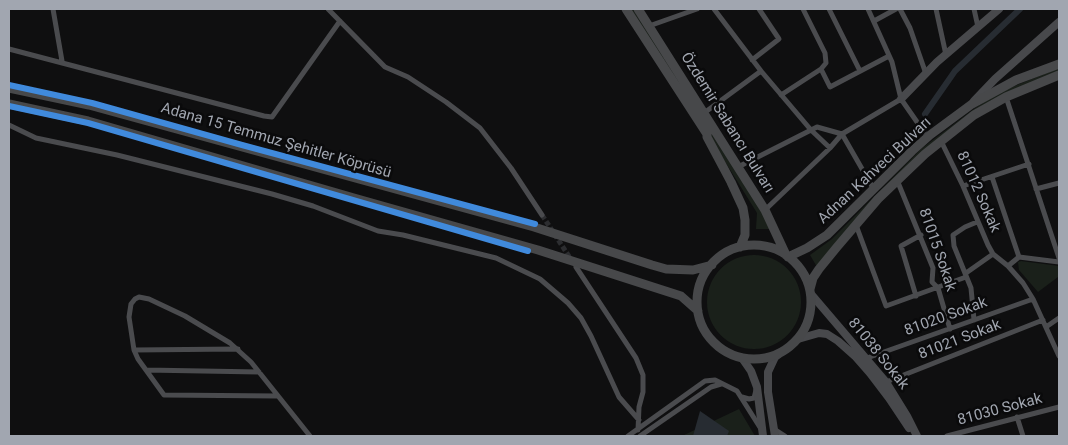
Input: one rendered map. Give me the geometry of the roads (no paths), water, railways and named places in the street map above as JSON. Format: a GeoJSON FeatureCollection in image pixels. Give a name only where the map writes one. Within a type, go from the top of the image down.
{"type":"FeatureCollection","features":[{"type":"Feature","properties":{"kind":"main road","name":"Özdemir Sabancı Bulvarı"},"geometry":{"type":"LineString","coordinates":[[626,9],[707,134],[707,138],[731,182],[743,208],[745,220],[745,236],[740,247]]}},
{"type":"Feature","properties":{"kind":"main road","name":"Özdemir Sabancı Bulvarı"},"geometry":{"type":"LineString","coordinates":[[638,9],[764,210],[787,256]]}},
{"type":"Feature","properties":{"kind":"main road","name":"Adnan Kahveci Bulvarı"},"geometry":{"type":"LineString","coordinates":[[787,256],[807,248],[827,235],[873,188],[930,135],[972,104],[1016,80],[1059,64]]}},
{"type":"Feature","properties":{"kind":"main road","name":"Adnan Kahveci Bulvarı"},"geometry":{"type":"LineString","coordinates":[[811,291],[814,278],[819,269],[856,225],[897,180],[941,141],[974,114],[1006,97],[1059,75]]}},
{"type":"Feature","properties":{"kind":"main road","name":"Adana 15 Temmuz Şehitler Köprüsü"},"geometry":{"type":"LineString","coordinates":[[9,88],[89,105],[534,227],[666,269],[693,270],[712,265]]}},
{"type":"Feature","properties":{"kind":"main road"},"geometry":{"type":"LineString","coordinates":[[9,104],[88,120],[529,248],[681,296],[698,311]]}},
{"type":"Feature","properties":{"kind":"main road"},"geometry":{"type":"LineString","coordinates":[[766,246],[787,256],[800,268],[811,291],[809,319],[798,339],[779,354],[758,359],[742,358],[723,350],[710,338],[700,321],[698,311],[699,288],[707,271],[725,253],[740,247],[766,246]]}},
{"type":"Feature","properties":{"kind":"street"},"geometry":{"type":"LineString","coordinates":[[53,9],[62,62]]}},
{"type":"Feature","properties":{"kind":"street"},"geometry":{"type":"LineString","coordinates":[[328,9],[385,67],[408,77],[446,102],[480,128],[511,168],[542,216]]}},
{"type":"Feature","properties":{"kind":"street"},"geometry":{"type":"LineString","coordinates":[[649,26],[697,9]]}},
{"type":"Feature","properties":{"kind":"street"},"geometry":{"type":"LineString","coordinates":[[714,9],[752,60],[810,130],[830,148]]}},
{"type":"Feature","properties":{"kind":"street"},"geometry":{"type":"LineString","coordinates":[[752,60],[779,39],[759,9]]}},
{"type":"Feature","properties":{"kind":"street"},"geometry":{"type":"LineString","coordinates":[[781,95],[821,69],[826,63],[825,52],[803,9]]}},
{"type":"Feature","properties":{"kind":"street"},"geometry":{"type":"LineString","coordinates":[[829,9],[860,71]]}},
{"type":"Feature","properties":{"kind":"street"},"geometry":{"type":"LineString","coordinates":[[868,9],[892,62],[901,98],[924,132]]}},
{"type":"Feature","properties":{"kind":"street"},"geometry":{"type":"LineString","coordinates":[[874,21],[898,9],[910,28],[926,74]]}},
{"type":"Feature","properties":{"kind":"street"},"geometry":{"type":"LineString","coordinates":[[936,9],[946,54]]}},
{"type":"Feature","properties":{"kind":"street"},"geometry":{"type":"LineString","coordinates":[[974,9],[978,27]]}},
{"type":"Feature","properties":{"kind":"street"},"geometry":{"type":"LineString","coordinates":[[764,210],[830,148],[842,134],[901,98],[946,54],[999,9]]}},
{"type":"Feature","properties":{"kind":"street"},"geometry":{"type":"LineString","coordinates":[[9,49],[272,117],[340,21]]}},
{"type":"Feature","properties":{"kind":"street"},"geometry":{"type":"LineString","coordinates":[[972,104],[995,79],[1059,22]]}},
{"type":"Feature","properties":{"kind":"street"},"geometry":{"type":"LineString","coordinates":[[821,69],[830,87],[889,56]]}},
{"type":"Feature","properties":{"kind":"street"},"geometry":{"type":"LineString","coordinates":[[704,113],[761,71]]}},
{"type":"Feature","properties":{"kind":"street"},"geometry":{"type":"LineString","coordinates":[[1006,97],[1059,258]]}},
{"type":"Feature","properties":{"kind":"street"},"geometry":{"type":"LineString","coordinates":[[9,125],[36,138],[117,155],[272,194],[313,206],[378,231],[403,235],[496,258],[540,279],[568,303],[581,318],[591,336],[619,397],[639,420]]}},
{"type":"Feature","properties":{"kind":"street"},"geometry":{"type":"LineString","coordinates":[[738,167],[818,126],[842,134],[873,188]]}},
{"type":"Feature","properties":{"kind":"street","name":"81012 Sokak"},"geometry":{"type":"LineString","coordinates":[[941,141],[993,254]]}},
{"type":"Feature","properties":{"kind":"street"},"geometry":{"type":"LineString","coordinates":[[963,186],[1029,164]]}},
{"type":"Feature","properties":{"kind":"street"},"geometry":{"type":"LineString","coordinates":[[992,177],[1019,257]]}},
{"type":"Feature","properties":{"kind":"street","name":"81015 Sokak"},"geometry":{"type":"LineString","coordinates":[[897,180],[933,268],[932,282],[938,288],[950,329]]}},
{"type":"Feature","properties":{"kind":"street"},"geometry":{"type":"LineString","coordinates":[[1036,188],[1059,183]]}},
{"type":"Feature","properties":{"kind":"street"},"geometry":{"type":"LineString","coordinates":[[974,320],[971,288],[954,246],[953,235],[977,222]]}},
{"type":"Feature","properties":{"kind":"street"},"geometry":{"type":"LineString","coordinates":[[856,225],[886,306],[938,288],[966,275],[993,254],[1008,266],[1023,283],[1033,299],[1059,356]]}},
{"type":"Feature","properties":{"kind":"street"},"geometry":{"type":"LineString","coordinates":[[916,296],[902,246],[921,235]]}},
{"type":"Feature","properties":{"kind":"street"},"geometry":{"type":"LineString","coordinates":[[1008,266],[1019,257],[1059,262]]}},
{"type":"Feature","properties":{"kind":"street"},"geometry":{"type":"LineString","coordinates":[[576,267],[636,358],[642,375],[643,392],[639,407],[638,430]]}},
{"type":"Feature","properties":{"kind":"street","name":"81038 Sokak"},"geometry":{"type":"LineString","coordinates":[[811,291],[851,343],[867,358],[886,382],[917,436]]}},
{"type":"Feature","properties":{"kind":"street"},"geometry":{"type":"LineString","coordinates":[[277,396],[164,394],[138,359],[134,350],[131,338],[130,308],[135,299],[139,297],[149,299],[185,316],[230,342],[259,372],[310,436]]}},
{"type":"Feature","properties":{"kind":"street","name":"81020 Sokak"},"geometry":{"type":"LineString","coordinates":[[867,358],[1033,299]]}},
{"type":"Feature","properties":{"kind":"street"},"geometry":{"type":"LineString","coordinates":[[1046,327],[1059,318]]}},
{"type":"Feature","properties":{"kind":"street","name":"81021 Sokak"},"geometry":{"type":"LineString","coordinates":[[886,382],[1043,320]]}},
{"type":"Feature","properties":{"kind":"street","name":"81038 Sokak"},"geometry":{"type":"LineString","coordinates":[[798,339],[819,333],[827,334],[838,341],[856,357],[890,398],[913,436]]}},
{"type":"Feature","properties":{"kind":"street"},"geometry":{"type":"LineString","coordinates":[[134,350],[238,349]]}},
{"type":"Feature","properties":{"kind":"street"},"geometry":{"type":"LineString","coordinates":[[779,354],[772,361],[768,372],[768,392],[775,433],[785,436]]}},
{"type":"Feature","properties":{"kind":"street"},"geometry":{"type":"LineString","coordinates":[[742,358],[751,371],[757,387],[762,434]]}},
{"type":"Feature","properties":{"kind":"street"},"geometry":{"type":"LineString","coordinates":[[146,370],[259,372]]}},
{"type":"Feature","properties":{"kind":"street"},"geometry":{"type":"LineString","coordinates":[[628,436],[705,381],[715,380],[734,388],[742,397],[762,434]]}},
{"type":"Feature","properties":{"kind":"street"},"geometry":{"type":"LineString","coordinates":[[640,436],[711,387],[724,384]]}},
{"type":"Feature","properties":{"kind":"street"},"geometry":{"type":"LineString","coordinates":[[742,397],[754,398],[757,387]]}},
{"type":"Feature","properties":{"kind":"street","name":"81030 Sokak"},"geometry":{"type":"LineString","coordinates":[[947,436],[1059,407]]}},
{"type":"Feature","properties":{"kind":"street"},"geometry":{"type":"LineString","coordinates":[[1017,418],[1023,436]]}},
{"type":"Feature","properties":{"kind":"waterway"},"geometry":{"type":"LineString","coordinates":[[925,114],[955,71],[1020,9]]}},
{"type":"Feature","properties":{"kind":"tunnel"},"geometry":{"type":"LineString","coordinates":[[542,215],[572,261]]}}]}
